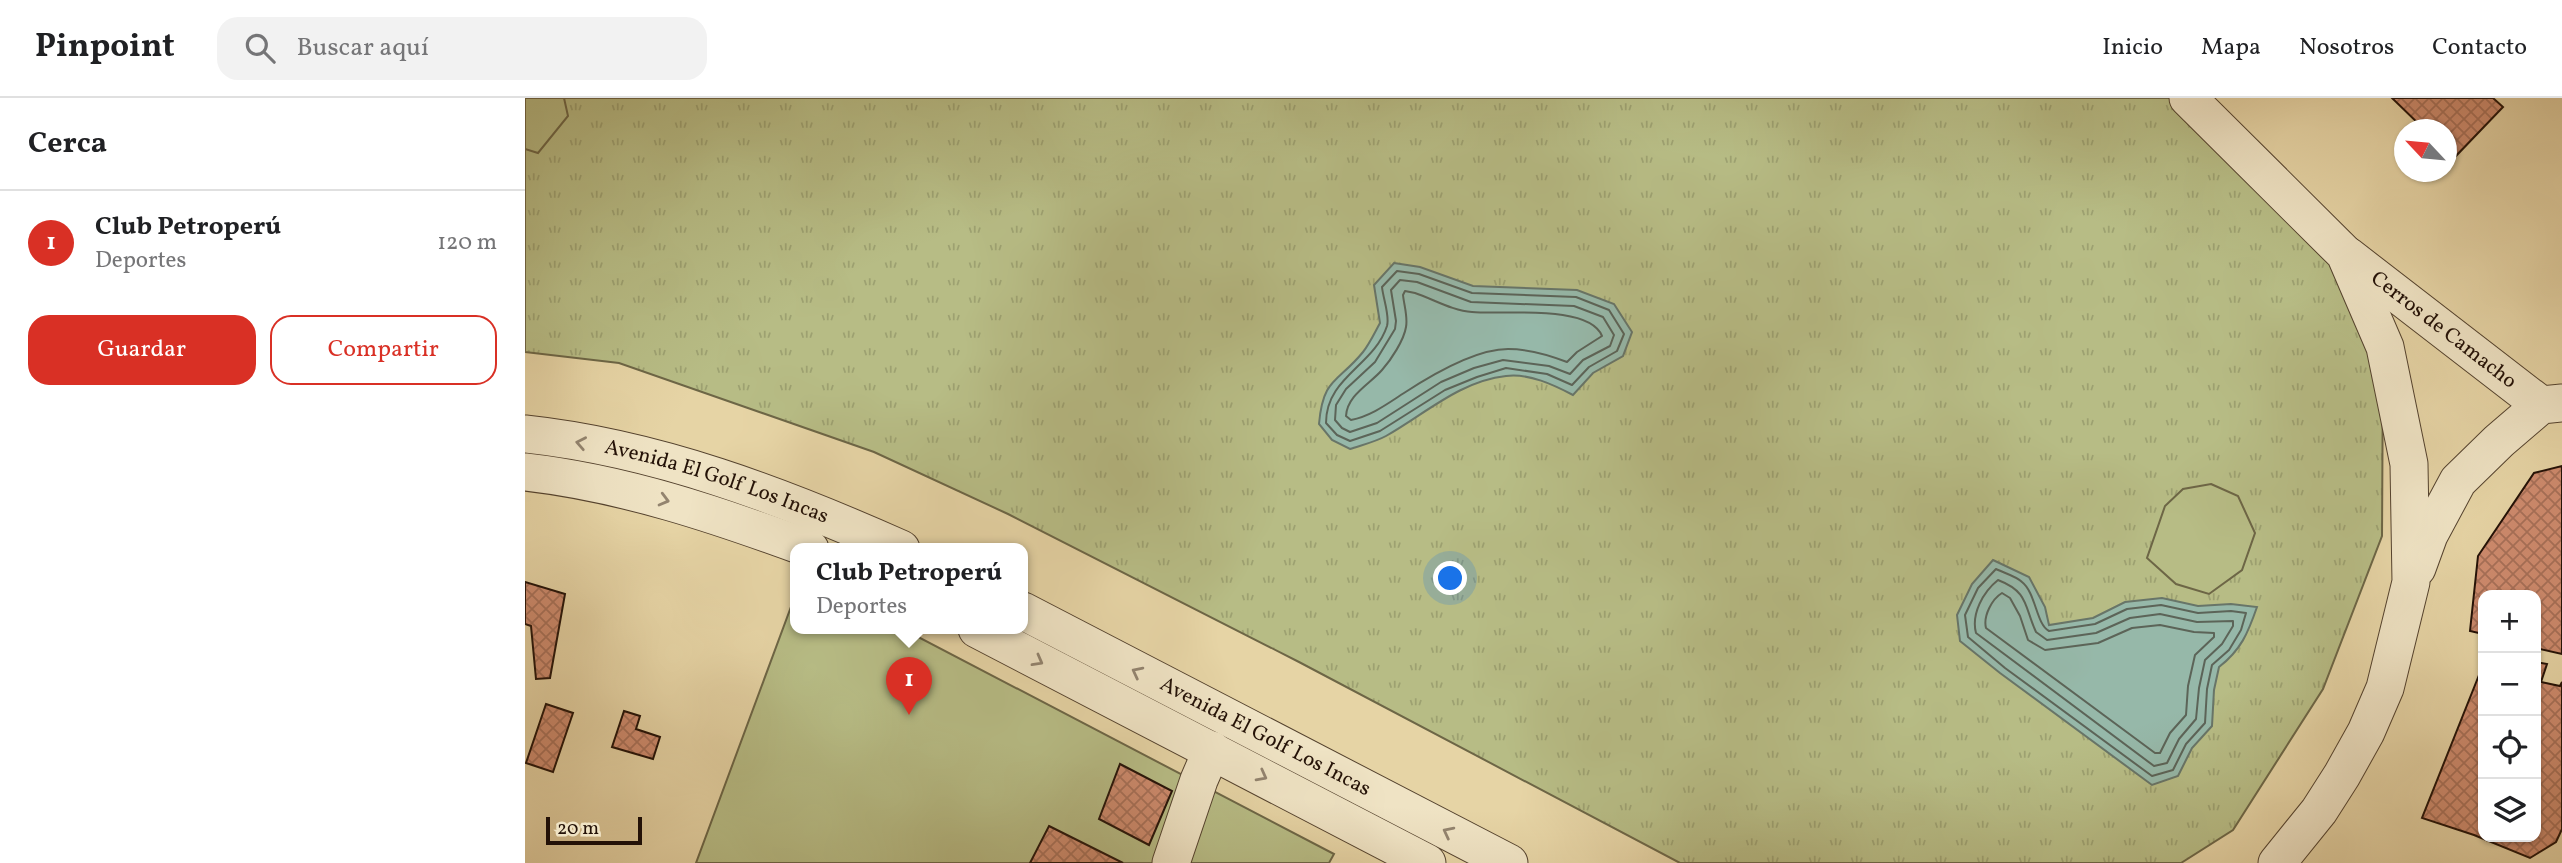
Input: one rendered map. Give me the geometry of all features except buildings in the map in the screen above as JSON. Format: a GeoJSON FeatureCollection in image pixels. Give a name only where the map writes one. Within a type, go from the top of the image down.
{"type":"FeatureCollection","features":[{"type":"Feature","properties":{"kind":"street"},"geometry":{"type":"LineString","coordinates":[[2188,98],[2345,254],[2385,347],[2409,464],[2411,582],[2385,688],[2366,732],[2319,811],[2277,863]]}},
{"type":"Feature","properties":{"kind":"street","name":"Cerros de Camacho"},"geometry":{"type":"LineString","coordinates":[[2345,254],[2552,404],[2499,440],[2458,481],[2429,536],[2411,582]]}},
{"type":"Feature","properties":{"kind":"street","name":"Avenida El Golf Los Incas"},"geometry":{"type":"LineString","coordinates":[[525,434],[638,454],[700,472],[825,515],[888,543]]}},
{"type":"Feature","properties":{"kind":"street","name":"Avenida El Golf Los Incas"},"geometry":{"type":"LineString","coordinates":[[525,472],[637,493],[687,506],[793,543]]}},
{"type":"Feature","properties":{"kind":"street","name":"Avenida El Golf Los Incas"},"geometry":{"type":"LineString","coordinates":[[1028,614],[1509,863]]}},
{"type":"Feature","properties":{"kind":"street","name":"Avenida El Golf Los Incas"},"geometry":{"type":"LineString","coordinates":[[986,634],[1427,863]]}},
{"type":"Feature","properties":{"kind":"street"},"geometry":{"type":"LineString","coordinates":[[1174,862],[1199,780],[1212,750]]}},
{"type":"Feature","properties":{"kind":"green space"},"geometry":{"type":"Polygon","coordinates":[[[525,98],[2177,98],[2320,235],[2383,355],[2382,536],[2323,689],[2233,830],[2181,863],[1680,863],[1299,662],[1008,514],[874,452],[619,363],[525,352],[525,98]]]}},
{"type":"Feature","properties":{"kind":"green space"},"geometry":{"type":"Polygon","coordinates":[[[525,98],[564,98],[568,116],[538,153],[525,149],[525,98]]]}},
{"type":"Feature","properties":{"kind":"green space"},"geometry":{"type":"Polygon","coordinates":[[[2211,484],[2238,496],[2255,533],[2242,570],[2209,594],[2176,584],[2147,558],[2165,506],[2183,489],[2211,484]]]}},
{"type":"Feature","properties":{"kind":"green space"},"geometry":{"type":"Polygon","coordinates":[[[790,609],[790,634],[913,634],[1334,854],[1329,863],[696,863],[790,609]]]}},
{"type":"Feature","properties":{"kind":"water"},"geometry":{"type":"Polygon","coordinates":[[[1394,263],[1420,267],[1473,286],[1577,290],[1614,304],[1632,332],[1623,356],[1593,373],[1573,395],[1550,384],[1523,376],[1489,379],[1458,391],[1382,438],[1350,449],[1332,440],[1319,424],[1321,409],[1328,389],[1363,352],[1380,323],[1374,285],[1394,263]]]}},
{"type":"Feature","properties":{"kind":"water"},"geometry":{"type":"Polygon","coordinates":[[[1993,560],[2029,577],[2045,607],[2049,625],[2093,618],[2125,602],[2162,598],[2198,606],[2231,604],[2257,607],[2243,640],[2219,667],[2214,690],[2212,726],[2192,748],[2178,776],[2152,785],[1960,641],[1957,615],[1972,584],[1993,560]]]}},
{"type":"Feature","properties":{"kind":"place","name":"Club Petroperú"},"geometry":{"type":"Point","coordinates":[909,715]}}]}
